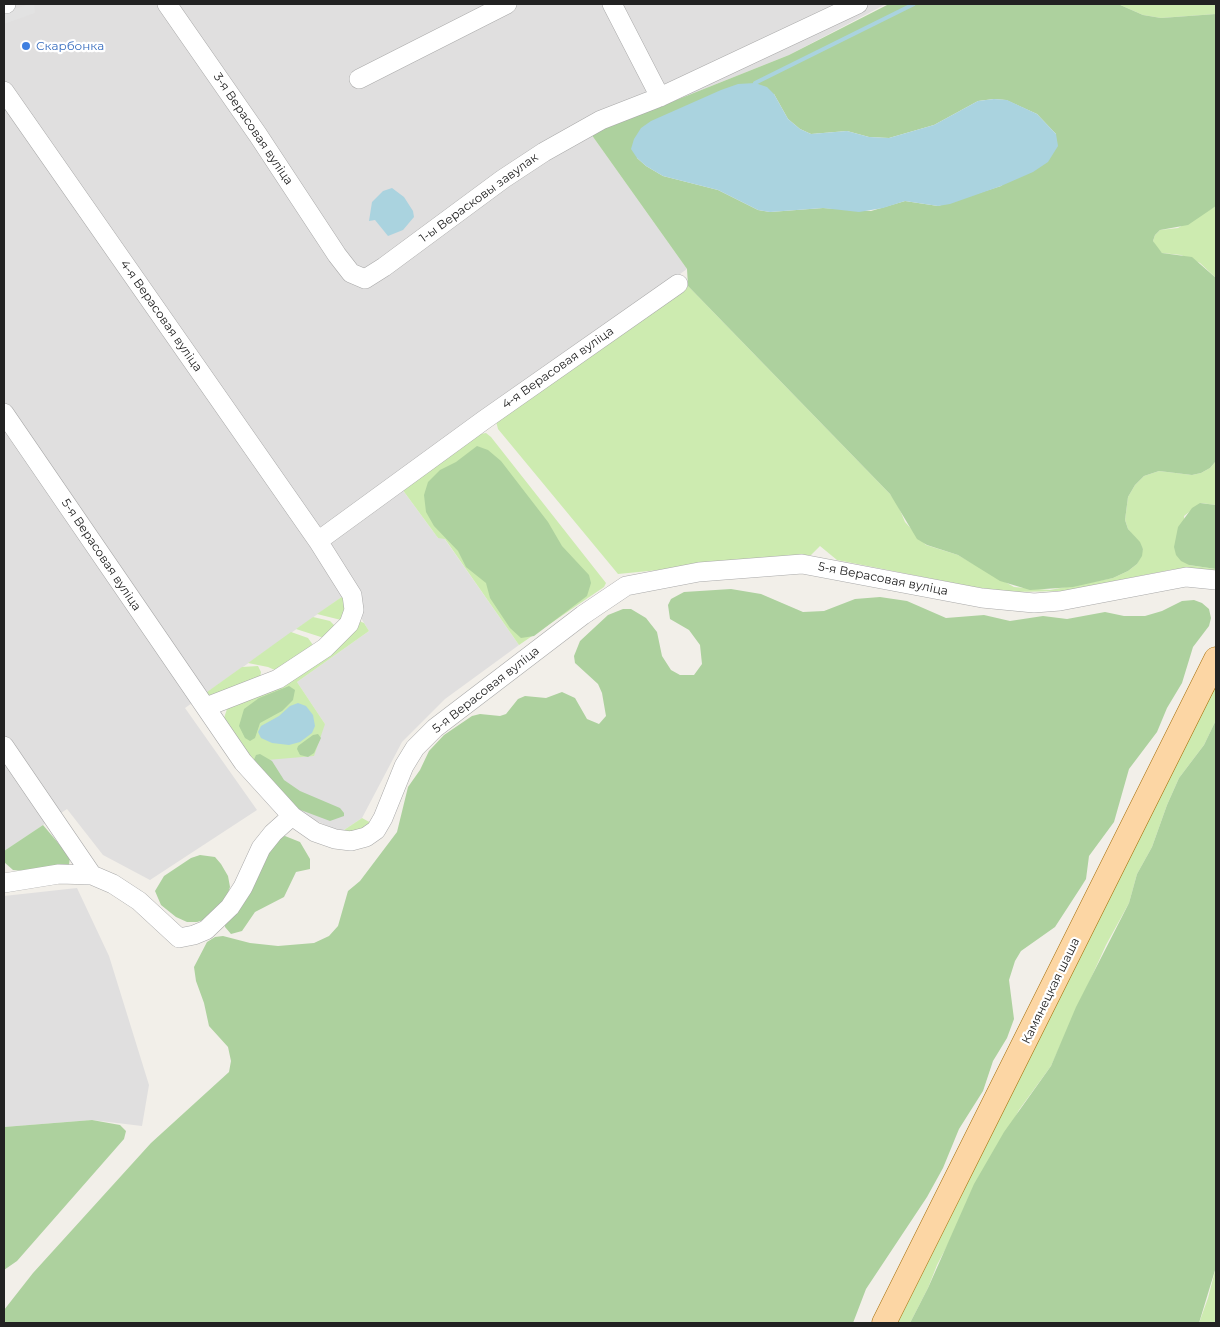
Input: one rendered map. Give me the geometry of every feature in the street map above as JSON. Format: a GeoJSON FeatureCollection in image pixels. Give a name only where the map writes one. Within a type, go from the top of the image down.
{"type":"FeatureCollection","features":[{"type":"Feature","properties":{"kind":"main road","name":"Камянецкая шаша"},"geometry":{"type":"LineString","coordinates":[[884,1323],[1216,659]]}},
{"type":"Feature","properties":{"kind":"street","name":"3-я Верасовая вуліца"},"geometry":{"type":"LineString","coordinates":[[167,4],[258,135],[337,255]]}},
{"type":"Feature","properties":{"kind":"street"},"geometry":{"type":"LineString","coordinates":[[359,79],[507,4]]}},
{"type":"Feature","properties":{"kind":"street"},"geometry":{"type":"LineString","coordinates":[[612,4],[660,97]]}},
{"type":"Feature","properties":{"kind":"street","name":"1-ы Верасковы завулак"},"geometry":{"type":"LineString","coordinates":[[337,255],[357,277],[365,278],[374,275],[503,179],[544,152],[601,120],[660,97],[858,4]]}},
{"type":"Feature","properties":{"kind":"street","name":"4-я Верасовая вуліца"},"geometry":{"type":"LineString","coordinates":[[4,92],[318,541],[352,595],[354,610],[349,624],[340,635],[314,656],[278,679],[206,707]]}},
{"type":"Feature","properties":{"kind":"street","name":"4-я Верасовая вуліца"},"geometry":{"type":"LineString","coordinates":[[318,541],[492,414],[678,284]]}},
{"type":"Feature","properties":{"kind":"street","name":"5-я Верасовая вуліца"},"geometry":{"type":"LineString","coordinates":[[4,413],[243,762],[292,816],[315,832],[335,839],[351,841],[366,837],[376,830],[384,818],[396,782],[415,748],[435,728],[590,610],[620,589],[635,584],[709,571],[802,564],[982,598],[1034,603],[1083,597],[1186,577],[1216,580]]}},
{"type":"Feature","properties":{"kind":"street"},"geometry":{"type":"LineString","coordinates":[[4,746],[92,875]]}},
{"type":"Feature","properties":{"kind":"street"},"geometry":{"type":"LineString","coordinates":[[4,883],[59,874],[92,875],[113,884],[139,900],[155,913],[179,938],[194,935],[206,930],[230,907],[243,887],[261,848],[273,833],[292,816]]}},
{"type":"Feature","properties":{"kind":"shaded area"},"geometry":{"type":"Polygon","coordinates":[[[4,4],[886,4],[789,55],[591,134],[687,269],[393,477],[438,538],[444,538],[519,645],[445,699],[402,742],[362,818],[341,832],[299,813],[267,760],[325,724],[297,682],[369,631],[346,594],[185,708],[257,810],[150,880],[103,855],[67,809],[4,851],[4,4]]]}},
{"type":"Feature","properties":{"kind":"shaded area"},"geometry":{"type":"Polygon","coordinates":[[[34,4],[35,13],[4,24],[4,13],[34,4]]]}},
{"type":"Feature","properties":{"kind":"shaded area"},"geometry":{"type":"Polygon","coordinates":[[[77,888],[109,956],[149,1085],[142,1126],[92,1120],[4,1127],[4,896],[77,888]]]}},
{"type":"Feature","properties":{"kind":"green space"},"geometry":{"type":"Polygon","coordinates":[[[889,4],[1118,4],[1143,15],[1161,18],[1216,14],[1216,206],[1188,225],[1160,230],[1155,235],[1153,241],[1162,253],[1192,257],[1216,278],[1216,461],[1210,468],[1201,473],[1192,475],[1159,471],[1144,476],[1135,485],[1128,497],[1125,520],[1128,529],[1140,542],[1143,549],[1142,556],[1137,564],[1128,571],[1113,578],[1073,587],[1030,590],[1000,581],[958,555],[927,545],[917,539],[890,494],[688,286],[687,269],[591,134],[789,55],[889,4]],[[774,94],[637,158],[663,176],[718,190],[758,210],[770,212],[823,208],[871,211],[905,201],[938,206],[1001,186],[1056,134],[1037,114],[1006,100],[994,99],[978,101],[934,125],[889,138],[869,137],[847,131],[811,134],[800,129],[788,119],[774,94]]]}},
{"type":"Feature","properties":{"kind":"green space"},"geometry":{"type":"Polygon","coordinates":[[[1118,4],[1216,4],[1216,14],[1161,18],[1143,15],[1118,4]]]}},
{"type":"Feature","properties":{"kind":"green space"},"geometry":{"type":"Polygon","coordinates":[[[1216,206],[1216,278],[1200,263],[1181,255],[1162,253],[1156,248],[1153,241],[1155,235],[1160,230],[1178,228],[1216,206]]]}},
{"type":"Feature","properties":{"kind":"green space"},"geometry":{"type":"Polygon","coordinates":[[[688,286],[890,494],[897,503],[905,522],[926,545],[958,555],[1014,587],[1050,590],[1113,578],[1128,571],[1137,564],[1143,549],[1128,529],[1125,520],[1128,497],[1135,485],[1144,476],[1159,471],[1192,475],[1201,473],[1210,468],[1216,461],[1216,505],[1201,503],[1184,516],[1189,565],[1216,569],[1216,572],[1175,569],[1064,591],[1012,592],[974,587],[837,560],[820,546],[811,555],[618,574],[498,429],[496,421],[499,416],[688,286]]]}},
{"type":"Feature","properties":{"kind":"green space"},"geometry":{"type":"Polygon","coordinates":[[[486,433],[606,583],[604,587],[519,645],[445,539],[438,538],[402,489],[480,434],[486,433]]]}},
{"type":"Feature","properties":{"kind":"green space"},"geometry":{"type":"Polygon","coordinates":[[[477,446],[488,450],[501,461],[548,522],[562,546],[589,575],[591,583],[587,596],[534,636],[521,638],[510,628],[490,598],[486,583],[466,567],[458,551],[434,526],[426,512],[424,495],[428,482],[440,470],[456,462],[477,446]]]}},
{"type":"Feature","properties":{"kind":"green space"},"geometry":{"type":"Polygon","coordinates":[[[1200,503],[1216,505],[1216,569],[1189,565],[1181,561],[1176,555],[1174,547],[1178,527],[1192,508],[1200,503]]]}},
{"type":"Feature","properties":{"kind":"green space"},"geometry":{"type":"Polygon","coordinates":[[[731,589],[761,594],[803,612],[824,611],[855,599],[880,597],[907,601],[946,618],[984,615],[1010,621],[1043,616],[1067,619],[1105,612],[1124,616],[1145,616],[1162,611],[1182,601],[1194,600],[1202,603],[1209,609],[1211,618],[1209,626],[1193,647],[1182,683],[1167,708],[1157,732],[1129,769],[1114,822],[1089,856],[1086,879],[1055,927],[1021,951],[1015,961],[1009,980],[1014,1019],[1007,1038],[993,1061],[983,1091],[959,1129],[943,1168],[927,1197],[866,1289],[853,1323],[4,1323],[4,1310],[33,1273],[151,1143],[229,1072],[231,1061],[228,1047],[209,1026],[204,1003],[196,981],[194,967],[207,942],[215,937],[223,936],[250,943],[278,946],[314,943],[329,936],[338,926],[348,891],[360,881],[397,832],[408,787],[420,770],[429,751],[444,735],[472,716],[480,714],[500,716],[506,714],[518,699],[525,696],[546,698],[562,692],[575,698],[587,719],[599,724],[606,716],[602,693],[598,684],[575,663],[574,656],[580,641],[608,615],[623,609],[631,609],[646,618],[657,632],[662,656],[671,670],[680,675],[694,675],[702,664],[700,645],[689,630],[670,619],[668,605],[671,599],[684,592],[731,589]]]}},
{"type":"Feature","properties":{"kind":"green space"},"geometry":{"type":"Polygon","coordinates":[[[346,594],[349,600],[341,620],[317,614],[346,594]]]}},
{"type":"Feature","properties":{"kind":"green space"},"geometry":{"type":"Polygon","coordinates":[[[313,617],[330,621],[335,626],[324,638],[296,629],[313,617]]]}},
{"type":"Feature","properties":{"kind":"green space"},"geometry":{"type":"Polygon","coordinates":[[[359,621],[364,623],[369,631],[297,682],[325,724],[314,756],[267,760],[254,771],[223,721],[227,709],[359,621]]]}},
{"type":"Feature","properties":{"kind":"green space"},"geometry":{"type":"Polygon","coordinates":[[[291,632],[308,638],[313,645],[277,671],[248,663],[291,632]]]}},
{"type":"Feature","properties":{"kind":"green space"},"geometry":{"type":"Polygon","coordinates":[[[258,666],[261,672],[260,678],[193,702],[242,667],[258,666]]]}},
{"type":"Feature","properties":{"kind":"green space"},"geometry":{"type":"Polygon","coordinates":[[[1216,685],[1216,720],[1204,745],[1179,778],[1152,847],[1137,874],[1129,903],[1106,945],[1051,1066],[1019,1110],[937,1265],[928,1288],[910,1323],[895,1323],[1216,685]]]}},
{"type":"Feature","properties":{"kind":"green space"},"geometry":{"type":"Polygon","coordinates":[[[289,686],[295,690],[293,700],[282,711],[260,723],[255,738],[250,741],[245,738],[239,726],[244,709],[259,698],[289,686]]]}},
{"type":"Feature","properties":{"kind":"green space"},"geometry":{"type":"Polygon","coordinates":[[[1216,720],[1216,1267],[1199,1323],[910,1323],[928,1288],[974,1184],[1004,1132],[1051,1066],[1076,1007],[1129,903],[1137,874],[1152,847],[1179,778],[1204,745],[1216,720]]]}},
{"type":"Feature","properties":{"kind":"green space"},"geometry":{"type":"Polygon","coordinates":[[[318,734],[321,738],[314,753],[308,757],[300,755],[297,749],[298,746],[313,735],[318,734]]]}},
{"type":"Feature","properties":{"kind":"green space"},"geometry":{"type":"Polygon","coordinates":[[[260,754],[272,761],[284,780],[300,791],[340,808],[344,816],[330,821],[298,809],[253,762],[256,755],[260,754]]]}},
{"type":"Feature","properties":{"kind":"green space"},"geometry":{"type":"Polygon","coordinates":[[[362,818],[373,824],[359,832],[341,832],[362,818]]]}},
{"type":"Feature","properties":{"kind":"green space"},"geometry":{"type":"Polygon","coordinates":[[[43,825],[70,857],[69,865],[33,872],[13,870],[4,862],[4,851],[43,825]]]}},
{"type":"Feature","properties":{"kind":"green space"},"geometry":{"type":"Polygon","coordinates":[[[285,836],[300,842],[310,859],[310,869],[296,872],[284,897],[255,912],[242,931],[231,934],[225,927],[225,923],[276,838],[285,836]]]}},
{"type":"Feature","properties":{"kind":"green space"},"geometry":{"type":"Polygon","coordinates":[[[200,855],[215,857],[228,876],[230,887],[226,899],[207,919],[187,922],[176,917],[161,905],[155,891],[164,876],[191,858],[200,855]]]}},
{"type":"Feature","properties":{"kind":"green space"},"geometry":{"type":"Polygon","coordinates":[[[92,1120],[120,1125],[126,1131],[124,1139],[17,1261],[4,1270],[4,1127],[92,1120]]]}},
{"type":"Feature","properties":{"kind":"green space"},"geometry":{"type":"Polygon","coordinates":[[[1216,1267],[1216,1323],[1199,1323],[1208,1298],[1216,1267]]]}},
{"type":"Feature","properties":{"kind":"water"},"geometry":{"type":"Polygon","coordinates":[[[755,83],[767,87],[774,94],[788,119],[800,129],[811,134],[847,131],[869,137],[889,138],[934,125],[978,101],[994,99],[1007,100],[1037,114],[1056,134],[1058,146],[1048,162],[1033,172],[1001,186],[950,204],[938,206],[905,201],[883,208],[859,212],[823,208],[770,212],[758,210],[718,190],[663,176],[646,166],[631,149],[634,139],[641,128],[651,121],[721,90],[738,84],[755,83]]]}},
{"type":"Feature","properties":{"kind":"water"},"geometry":{"type":"Polygon","coordinates":[[[392,188],[404,197],[413,211],[414,217],[403,230],[388,236],[375,220],[369,221],[372,202],[383,191],[392,188]]]}},
{"type":"Feature","properties":{"kind":"water"},"geometry":{"type":"Polygon","coordinates":[[[298,703],[306,706],[313,715],[315,726],[312,733],[300,742],[289,745],[272,743],[261,738],[258,732],[261,726],[279,716],[290,706],[298,703]]]}},
{"type":"Feature","properties":{"kind":"waterway"},"geometry":{"type":"LineString","coordinates":[[755,83],[914,4]]}},
{"type":"Feature","properties":{"kind":"place","name":"Скарбонка"},"geometry":{"type":"Point","coordinates":[26,46]}}]}
